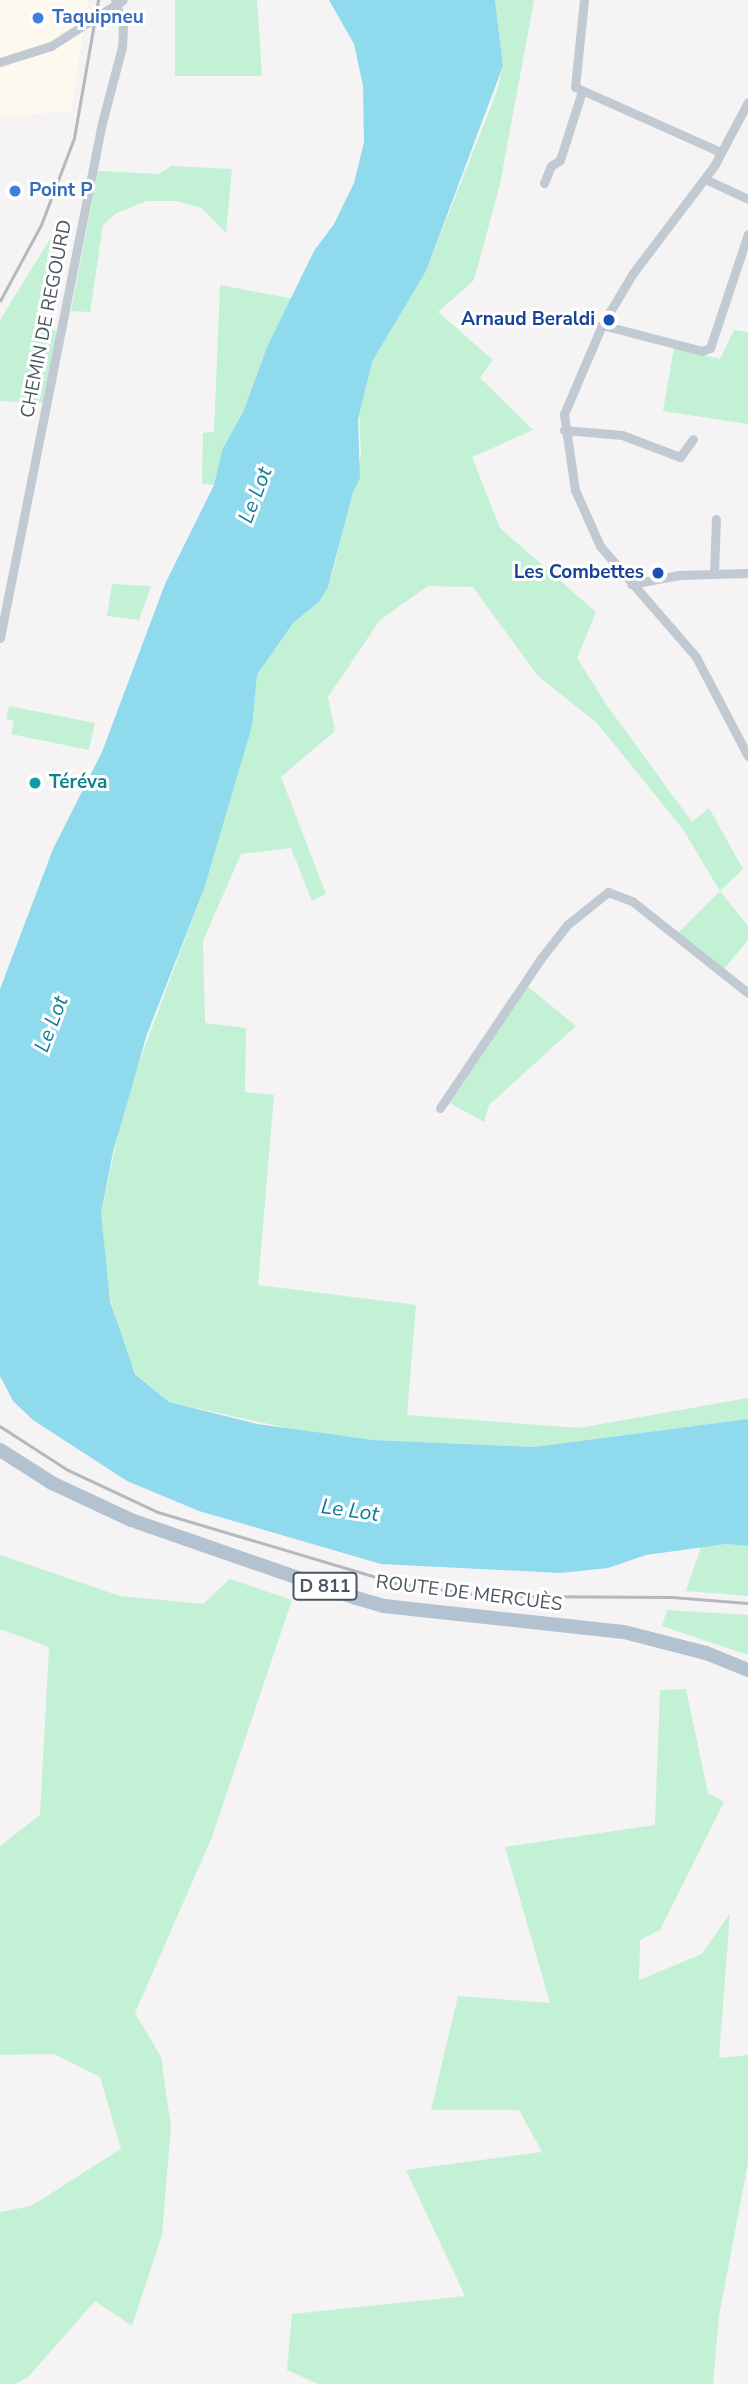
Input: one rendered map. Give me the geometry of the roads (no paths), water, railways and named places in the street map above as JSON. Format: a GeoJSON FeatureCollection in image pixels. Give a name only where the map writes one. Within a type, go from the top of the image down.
{"type":"FeatureCollection","features":[{"type":"Feature","properties":{"kind":"main road","name":"ROUTE DE MERCUÈS"},"geometry":{"type":"LineString","coordinates":[[0,1450],[101,1507],[356,1598],[384,1606],[624,1632],[706,1653],[748,1670]]}},
{"type":"Feature","properties":{"kind":"street"},"geometry":{"type":"LineString","coordinates":[[0,62],[51,46],[123,0]]}},
{"type":"Feature","properties":{"kind":"street"},"geometry":{"type":"LineString","coordinates":[[584,0],[575,87],[720,152]]}},
{"type":"Feature","properties":{"kind":"street","name":"CHEMIN DE REGOURD"},"geometry":{"type":"LineString","coordinates":[[0,638],[102,123],[122,47],[123,26],[116,4]]}},
{"type":"Feature","properties":{"kind":"street"},"geometry":{"type":"LineString","coordinates":[[544,183],[551,166],[560,160],[582,92]]}},
{"type":"Feature","properties":{"kind":"street"},"geometry":{"type":"LineString","coordinates":[[748,102],[705,179],[633,273],[602,325],[571,389],[564,430],[583,510],[600,546],[696,657],[748,756]]}},
{"type":"Feature","properties":{"kind":"street"},"geometry":{"type":"LineString","coordinates":[[705,179],[748,199]]}},
{"type":"Feature","properties":{"kind":"street"},"geometry":{"type":"LineString","coordinates":[[602,325],[702,351],[710,348],[748,234]]}},
{"type":"Feature","properties":{"kind":"street"},"geometry":{"type":"LineString","coordinates":[[564,430],[622,435],[680,457],[693,439]]}},
{"type":"Feature","properties":{"kind":"street"},"geometry":{"type":"LineString","coordinates":[[714,573],[716,519]]}},
{"type":"Feature","properties":{"kind":"street"},"geometry":{"type":"LineString","coordinates":[[631,584],[714,573],[748,573]]}},
{"type":"Feature","properties":{"kind":"street"},"geometry":{"type":"LineString","coordinates":[[440,1108],[542,957],[567,925],[608,892],[632,901],[748,993]]}},
{"type":"Feature","properties":{"kind":"water","name":"Le Lot"},"geometry":{"type":"Polygon","coordinates":[[[329,0],[495,0],[503,66],[426,271],[372,362],[358,419],[360,478],[353,492],[328,587],[318,603],[293,623],[257,675],[252,726],[204,889],[147,1034],[113,1152],[101,1213],[110,1301],[135,1374],[169,1402],[257,1424],[373,1440],[534,1447],[748,1419],[748,1546],[726,1544],[646,1555],[608,1568],[561,1573],[381,1564],[199,1511],[127,1481],[33,1420],[13,1401],[0,1376],[0,989],[53,849],[102,752],[165,584],[214,485],[222,450],[244,410],[267,347],[314,251],[334,224],[354,183],[364,142],[363,86],[354,44],[329,0]]]}},
{"type":"Feature","properties":{"kind":"railway"},"geometry":{"type":"LineString","coordinates":[[0,301],[41,225],[74,138],[98,0]]}},
{"type":"Feature","properties":{"kind":"railway"},"geometry":{"type":"LineString","coordinates":[[0,1426],[68,1470],[158,1512],[396,1583],[486,1596],[672,1597],[748,1603]]}},
{"type":"Feature","properties":{"kind":"place","name":"Taquipneu"},"geometry":{"type":"Point","coordinates":[38,18]}},
{"type":"Feature","properties":{"kind":"place","name":"Point P"},"geometry":{"type":"Point","coordinates":[15,191]}},
{"type":"Feature","properties":{"kind":"place","name":"Arnaud Beraldi"},"geometry":{"type":"Point","coordinates":[609,320]}},
{"type":"Feature","properties":{"kind":"place","name":"Les Combettes"},"geometry":{"type":"Point","coordinates":[658,573]}},
{"type":"Feature","properties":{"kind":"place","name":"Téréva"},"geometry":{"type":"Point","coordinates":[35,783]}}]}
